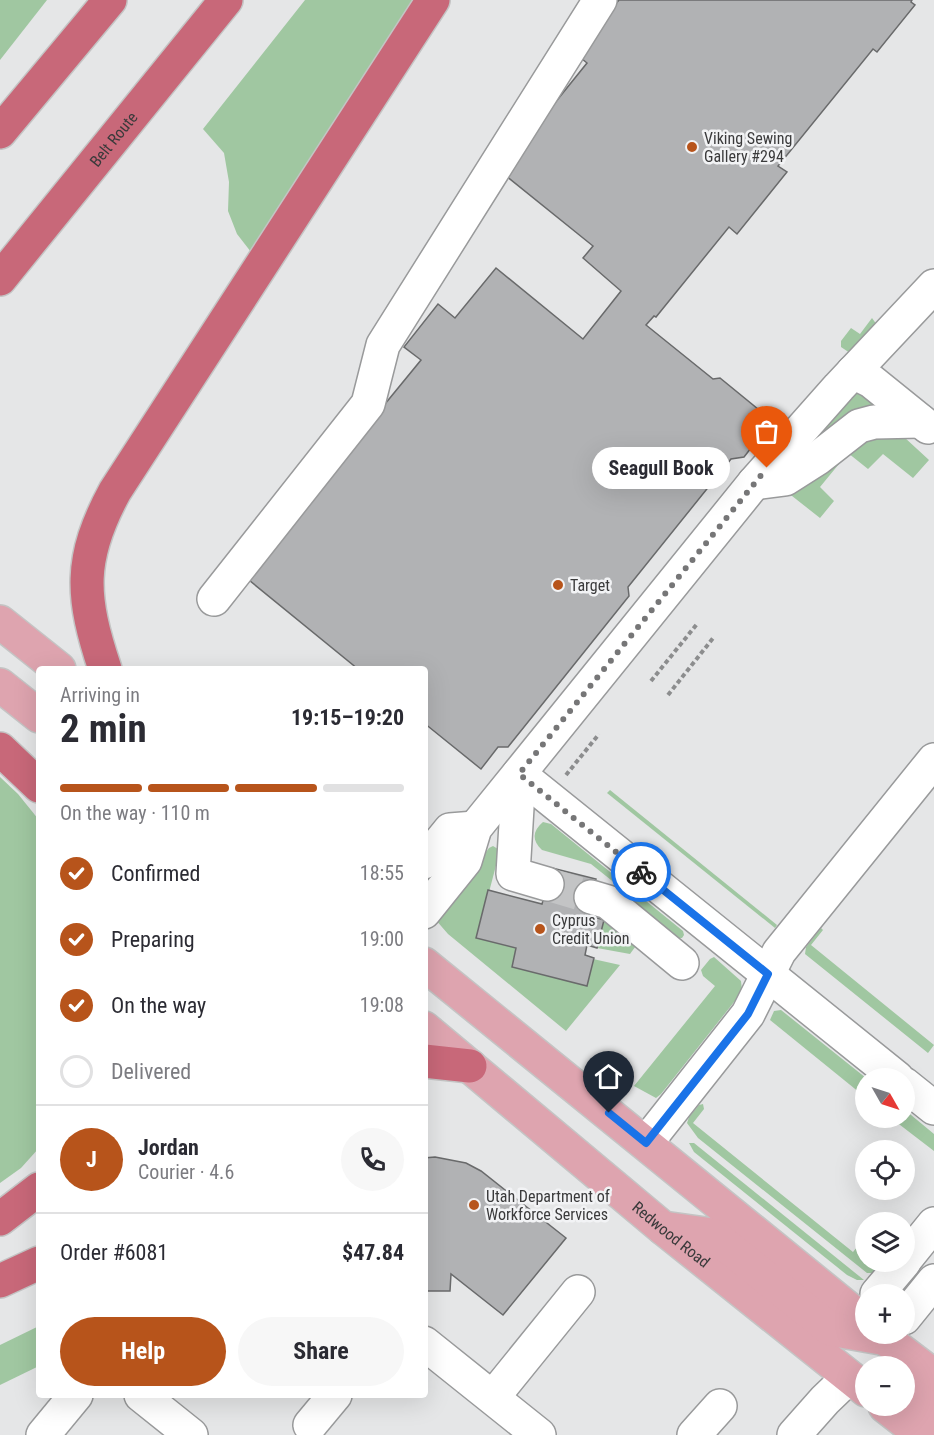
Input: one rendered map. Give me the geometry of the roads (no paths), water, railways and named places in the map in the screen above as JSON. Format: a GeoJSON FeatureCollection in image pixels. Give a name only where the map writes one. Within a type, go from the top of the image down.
{"type":"FeatureCollection","features":[{"type":"Feature","properties":{"kind":"highway"},"geometry":{"type":"LineString","coordinates":[[0,132],[111,0]]}},
{"type":"Feature","properties":{"kind":"highway","name":"Belt Route"},"geometry":{"type":"LineString","coordinates":[[0,279],[226,0]]}},
{"type":"Feature","properties":{"kind":"highway"},"geometry":{"type":"LineString","coordinates":[[104,666],[90,620],[87,598],[88,554],[104,510],[433,0]]}},
{"type":"Feature","properties":{"kind":"highway"},"geometry":{"type":"LineString","coordinates":[[0,749],[36,783]]}},
{"type":"Feature","properties":{"kind":"highway"},"geometry":{"type":"LineString","coordinates":[[428,1061],[470,1066]]}},
{"type":"Feature","properties":{"kind":"highway"},"geometry":{"type":"LineString","coordinates":[[0,1219],[36,1191]]}},
{"type":"Feature","properties":{"kind":"highway"},"geometry":{"type":"LineString","coordinates":[[0,1281],[36,1264]]}},
{"type":"Feature","properties":{"kind":"main road"},"geometry":{"type":"LineString","coordinates":[[0,622],[55,666]]}},
{"type":"Feature","properties":{"kind":"main road"},"geometry":{"type":"LineString","coordinates":[[0,685],[36,714]]}},
{"type":"Feature","properties":{"kind":"main road"},"geometry":{"type":"LineString","coordinates":[[428,967],[646,1143],[855,1303]]}},
{"type":"Feature","properties":{"kind":"main road","name":"Redwood Road"},"geometry":{"type":"LineString","coordinates":[[428,1031],[663,1228],[855,1379]]}},
{"type":"Feature","properties":{"kind":"main road"},"geometry":{"type":"LineString","coordinates":[[663,1228],[713,1234],[830,1329],[855,1325]]}},
{"type":"Feature","properties":{"kind":"main road"},"geometry":{"type":"LineString","coordinates":[[902,1344],[934,1376]]}},
{"type":"Feature","properties":{"kind":"main road"},"geometry":{"type":"LineString","coordinates":[[915,1397],[934,1412]]}},
{"type":"Feature","properties":{"kind":"main road"},"geometry":{"type":"LineString","coordinates":[[898,1416],[922,1435]]}},
{"type":"Feature","properties":{"kind":"street"},"geometry":{"type":"LineString","coordinates":[[214,598],[368,404],[382,345],[600,0]]}},
{"type":"Feature","properties":{"kind":"street"},"geometry":{"type":"LineString","coordinates":[[428,907],[465,861],[475,828],[754,483],[934,286]]}},
{"type":"Feature","properties":{"kind":"street"},"geometry":{"type":"LineString","coordinates":[[853,372],[871,381],[927,426]]}},
{"type":"Feature","properties":{"kind":"street"},"geometry":{"type":"LineString","coordinates":[[754,483],[785,479],[818,458],[859,426],[874,422],[927,426]]}},
{"type":"Feature","properties":{"kind":"street"},"geometry":{"type":"LineString","coordinates":[[646,1143],[748,1014],[778,952],[934,760]]}},
{"type":"Feature","properties":{"kind":"street"},"geometry":{"type":"LineString","coordinates":[[519,774],[885,1068]]}},
{"type":"Feature","properties":{"kind":"street"},"geometry":{"type":"LineString","coordinates":[[519,774],[513,874],[548,884]]}},
{"type":"Feature","properties":{"kind":"street"},"geometry":{"type":"LineString","coordinates":[[428,857],[450,830],[475,828]]}},
{"type":"Feature","properties":{"kind":"street"},"geometry":{"type":"LineString","coordinates":[[591,897],[608,902],[682,963]]}},
{"type":"Feature","properties":{"kind":"street"},"geometry":{"type":"LineString","coordinates":[[915,1093],[934,1108]]}},
{"type":"Feature","properties":{"kind":"street"},"geometry":{"type":"LineString","coordinates":[[915,1247],[934,1224]]}},
{"type":"Feature","properties":{"kind":"street"},"geometry":{"type":"LineString","coordinates":[[915,1295],[934,1281]]}},
{"type":"Feature","properties":{"kind":"street"},"geometry":{"type":"LineString","coordinates":[[493,1397],[578,1292]]}},
{"type":"Feature","properties":{"kind":"street"},"geometry":{"type":"LineString","coordinates":[[428,1346],[539,1435]]}},
{"type":"Feature","properties":{"kind":"street"},"geometry":{"type":"LineString","coordinates":[[794,1435],[809,1417],[855,1386]]}},
{"type":"Feature","properties":{"kind":"street"},"geometry":{"type":"LineString","coordinates":[[43,1435],[74,1398]]}},
{"type":"Feature","properties":{"kind":"street"},"geometry":{"type":"LineString","coordinates":[[145,1398],[190,1435]]}},
{"type":"Feature","properties":{"kind":"street"},"geometry":{"type":"LineString","coordinates":[[309,1425],[332,1398]]}},
{"type":"Feature","properties":{"kind":"street"},"geometry":{"type":"LineString","coordinates":[[694,1435],[720,1406]]}},
{"type":"Feature","properties":{"kind":"tunnel"},"geometry":{"type":"LineString","coordinates":[[547,884],[591,897]]}},
{"type":"Feature","properties":{"kind":"place","name":"Viking Sewing Gallery #294"},"geometry":{"type":"Point","coordinates":[692,147]}},
{"type":"Feature","properties":{"kind":"place","name":"Seagull Book"},"geometry":{"type":"Point","coordinates":[767,468]}},
{"type":"Feature","properties":{"kind":"place","name":"Target"},"geometry":{"type":"Point","coordinates":[558,585]}},
{"type":"Feature","properties":{"kind":"place","name":"Cyprus Credit Union"},"geometry":{"type":"Point","coordinates":[540,929]}},
{"type":"Feature","properties":{"kind":"place","name":"Utah Department of Workforce Services"},"geometry":{"type":"Point","coordinates":[474,1205]}}]}
